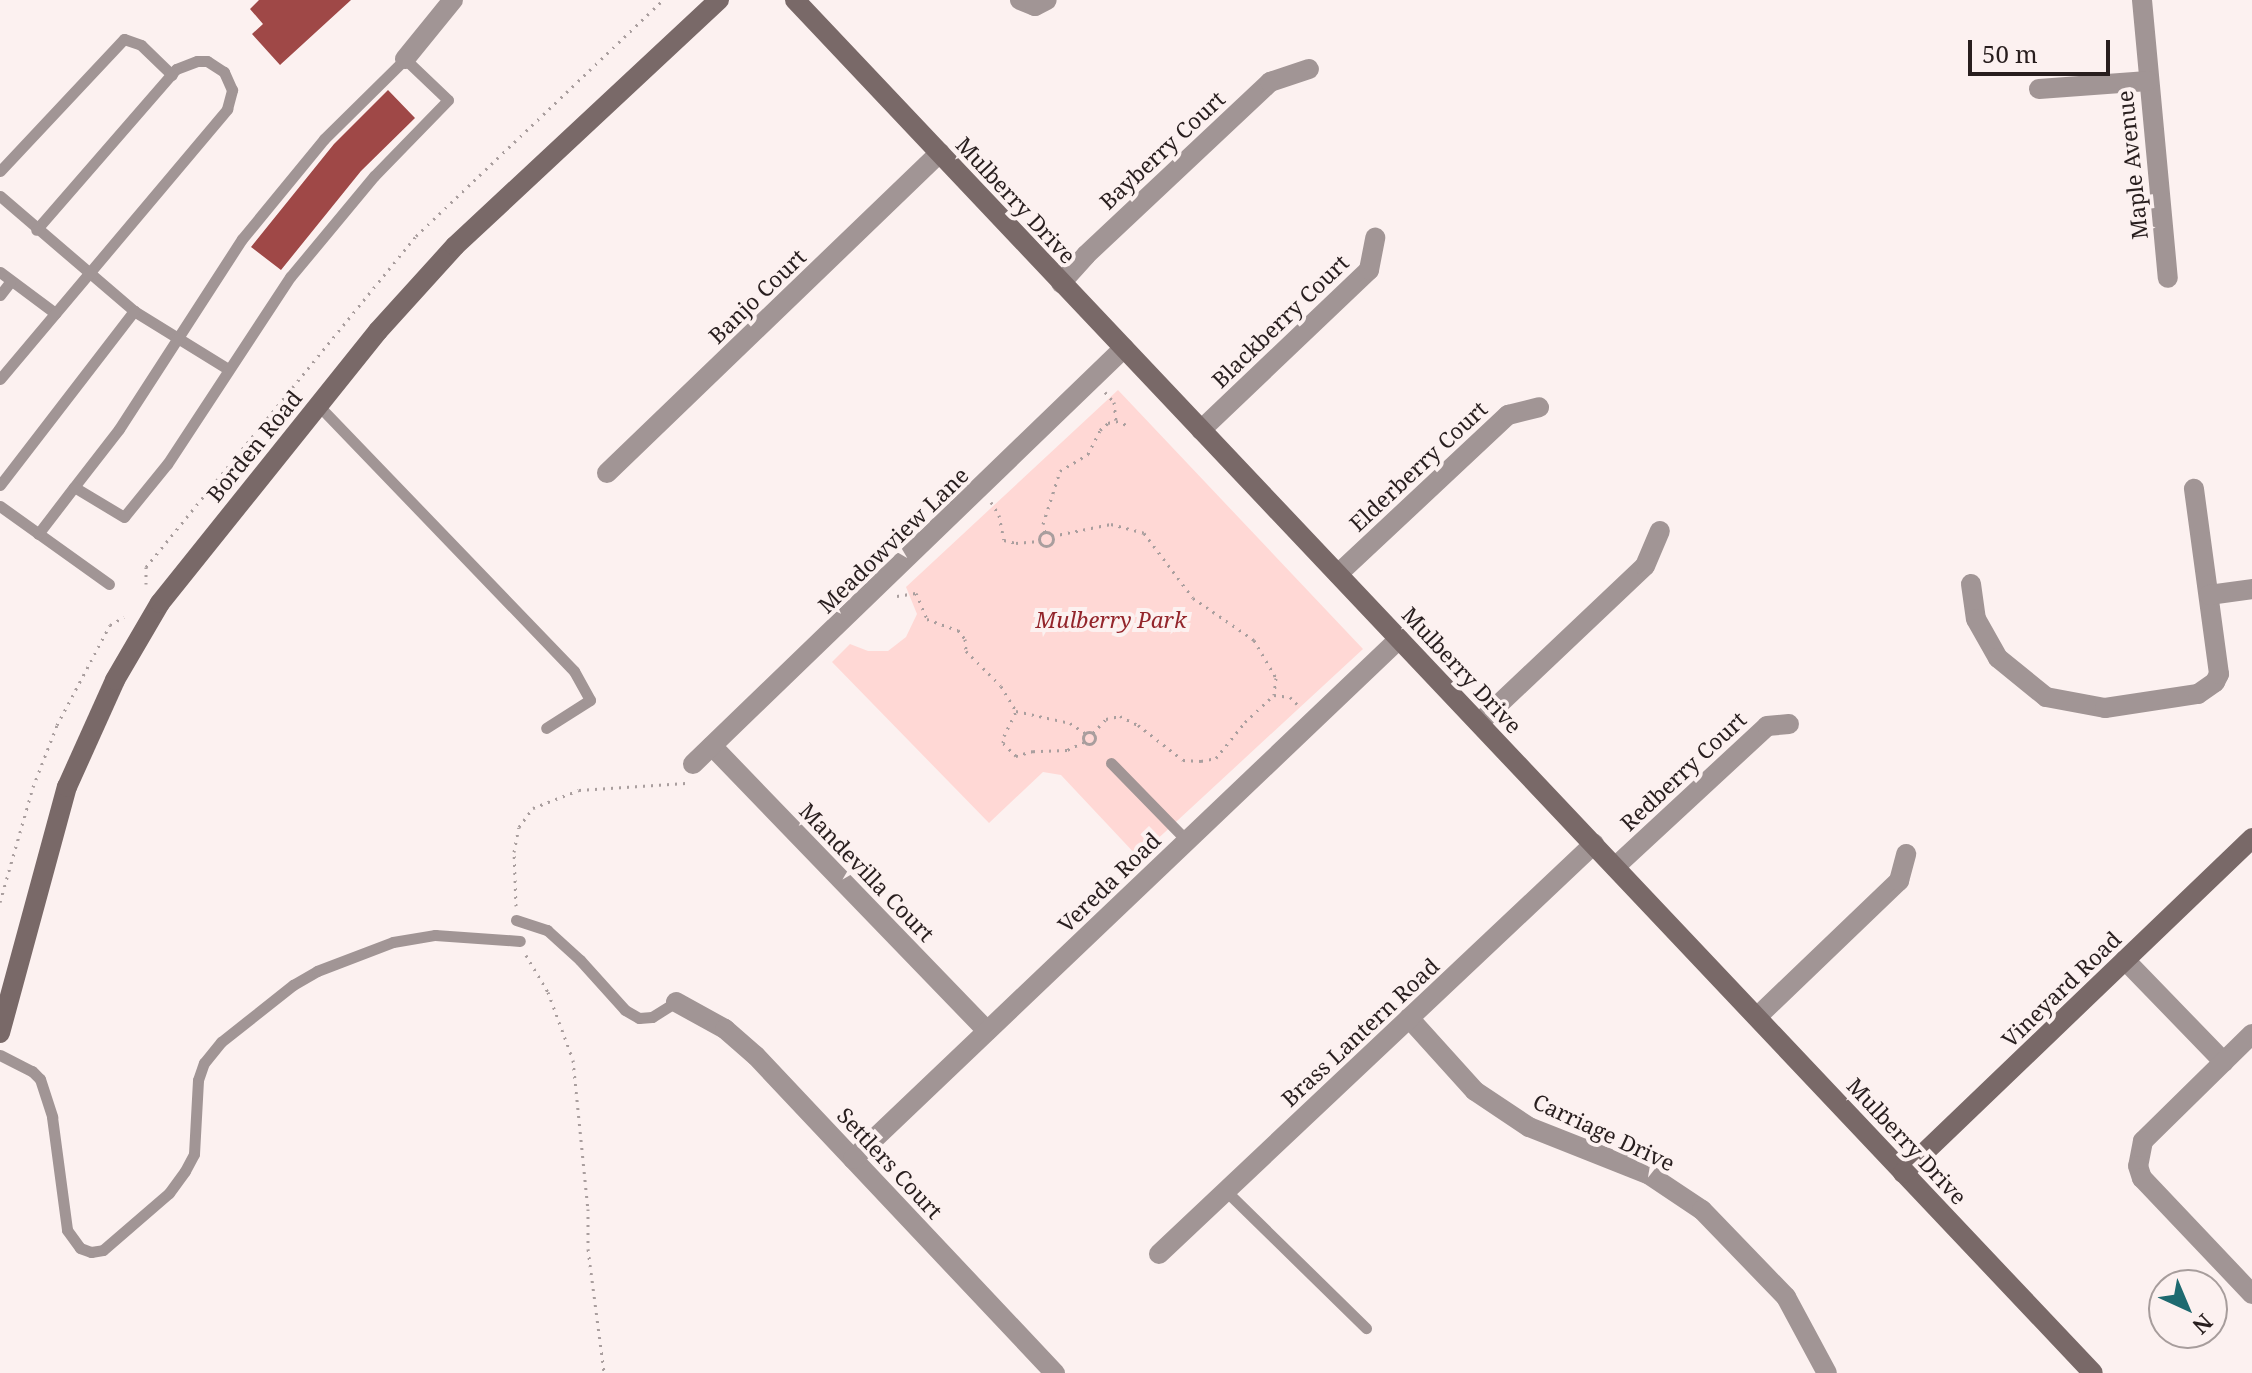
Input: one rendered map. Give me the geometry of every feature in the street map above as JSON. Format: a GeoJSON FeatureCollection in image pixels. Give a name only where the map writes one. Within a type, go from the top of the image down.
{"type":"FeatureCollection","features":[{"type":"Feature","properties":{"kind":"main road","name":"Borden Road"},"geometry":{"type":"LineString","coordinates":[[0,1033],[67,787],[115,680],[160,603],[318,405],[455,246],[719,0]]}},
{"type":"Feature","properties":{"kind":"main road","name":"Mulberry Drive"},"geometry":{"type":"LineString","coordinates":[[795,0],[2093,1373]]}},
{"type":"Feature","properties":{"kind":"main road","name":"Vineyard Road"},"geometry":{"type":"LineString","coordinates":[[1903,1173],[2252,838]]}},
{"type":"Feature","properties":{"kind":"street"},"geometry":{"type":"LineString","coordinates":[[405,59],[453,0]]}},
{"type":"Feature","properties":{"kind":"street"},"geometry":{"type":"LineString","coordinates":[[1020,0],[1035,6],[1047,0]]}},
{"type":"Feature","properties":{"kind":"street","name":"Maple Avenue"},"geometry":{"type":"LineString","coordinates":[[2142,0],[2168,278]]}},
{"type":"Feature","properties":{"kind":"street","name":"Bayberry Court"},"geometry":{"type":"LineString","coordinates":[[1061,283],[1086,255],[1270,82],[1309,69]]}},
{"type":"Feature","properties":{"kind":"street"},"geometry":{"type":"LineString","coordinates":[[2039,89],[2148,81]]}},
{"type":"Feature","properties":{"kind":"street","name":"Banjo Court"},"geometry":{"type":"LineString","coordinates":[[607,473],[940,153]]}},
{"type":"Feature","properties":{"kind":"street","name":"Blackberry Court"},"geometry":{"type":"LineString","coordinates":[[1201,430],[1369,270],[1375,238]]}},
{"type":"Feature","properties":{"kind":"street","name":"Meadowview Lane"},"geometry":{"type":"LineString","coordinates":[[693,772],[712,746],[1124,348]]}},
{"type":"Feature","properties":{"kind":"street","name":"Elderberry Court"},"geometry":{"type":"LineString","coordinates":[[1338,574],[1508,415],[1539,407]]}},
{"type":"Feature","properties":{"kind":"street"},"geometry":{"type":"LineString","coordinates":[[1971,584],[1976,619],[1998,658],[2046,697],[2105,708],[2198,694],[2215,682],[2219,674],[2194,489]]}},
{"type":"Feature","properties":{"kind":"street"},"geometry":{"type":"LineString","coordinates":[[1479,723],[1645,566],[1660,531]]}},
{"type":"Feature","properties":{"kind":"street"},"geometry":{"type":"LineString","coordinates":[[2209,595],[2252,589]]}},
{"type":"Feature","properties":{"kind":"street","name":"Vereda Road"},"geometry":{"type":"LineString","coordinates":[[853,1159],[1399,639]]}},
{"type":"Feature","properties":{"kind":"street","name":"Redberry Court"},"geometry":{"type":"LineString","coordinates":[[1615,867],[1767,726],[1789,724]]}},
{"type":"Feature","properties":{"kind":"street","name":"Mandevilla Court"},"geometry":{"type":"LineString","coordinates":[[712,746],[987,1031]]}},
{"type":"Feature","properties":{"kind":"street","name":"Brass Lantern Road"},"geometry":{"type":"LineString","coordinates":[[1159,1254],[1594,844]]}},
{"type":"Feature","properties":{"kind":"street"},"geometry":{"type":"LineString","coordinates":[[1757,1017],[1899,881],[1906,854]]}},
{"type":"Feature","properties":{"kind":"street"},"geometry":{"type":"LineString","coordinates":[[2125,960],[2224,1062]]}},
{"type":"Feature","properties":{"kind":"street","name":"Settlers Court"},"geometry":{"type":"LineString","coordinates":[[676,1002],[725,1029],[1055,1373]]}},
{"type":"Feature","properties":{"kind":"street","name":"Carriage Drive"},"geometry":{"type":"LineString","coordinates":[[1409,1018],[1475,1091],[1529,1127],[1648,1174],[1702,1210],[1786,1297],[1827,1373]]}},
{"type":"Feature","properties":{"kind":"street"},"geometry":{"type":"LineString","coordinates":[[2252,1034],[2143,1141],[2138,1166],[2142,1178],[2252,1294]]}},
{"type":"Feature","properties":{"kind":"lane"},"geometry":{"type":"LineString","coordinates":[[0,171],[124,39],[141,45],[172,75]]}},
{"type":"Feature","properties":{"kind":"lane"},"geometry":{"type":"LineString","coordinates":[[38,534],[74,487],[119,429],[242,239],[324,139],[405,59],[448,100],[374,176],[290,277],[167,464],[124,517],[74,487]]}},
{"type":"Feature","properties":{"kind":"lane"},"geometry":{"type":"LineString","coordinates":[[0,379],[227,109],[231,100],[229,80],[216,65],[197,61],[186,63],[36,230]]}},
{"type":"Feature","properties":{"kind":"lane"},"geometry":{"type":"LineString","coordinates":[[0,196],[134,311],[228,369]]}},
{"type":"Feature","properties":{"kind":"lane"},"geometry":{"type":"LineString","coordinates":[[0,272],[55,313]]}},
{"type":"Feature","properties":{"kind":"lane"},"geometry":{"type":"LineString","coordinates":[[0,295],[10,282]]}},
{"type":"Feature","properties":{"kind":"lane"},"geometry":{"type":"LineString","coordinates":[[0,485],[134,311]]}},
{"type":"Feature","properties":{"kind":"lane"},"geometry":{"type":"LineString","coordinates":[[318,405],[574,671],[590,700],[546,728]]}},
{"type":"Feature","properties":{"kind":"lane"},"geometry":{"type":"LineString","coordinates":[[0,506],[109,584]]}},
{"type":"Feature","properties":{"kind":"lane"},"geometry":{"type":"LineString","coordinates":[[1111,763],[1187,841]]}},
{"type":"Feature","properties":{"kind":"lane"},"geometry":{"type":"LineString","coordinates":[[516,920],[547,930],[580,960],[625,1010],[639,1018],[652,1017],[676,1002]]}},
{"type":"Feature","properties":{"kind":"lane"},"geometry":{"type":"LineString","coordinates":[[0,1055],[32,1071],[40,1079],[52,1117],[67,1230],[80,1248],[91,1252],[103,1250],[169,1193],[185,1171],[194,1154],[198,1080],[204,1063],[221,1042],[293,985],[317,971],[393,942],[435,935],[520,941]]}},
{"type":"Feature","properties":{"kind":"lane"},"geometry":{"type":"LineString","coordinates":[[1226,1191],[1366,1328]]}},
{"type":"Feature","properties":{"kind":"path"},"geometry":{"type":"LineString","coordinates":[[146,584],[146,567],[416,236],[663,0]]}},
{"type":"Feature","properties":{"kind":"path"},"geometry":{"type":"LineString","coordinates":[[1095,379],[1114,402],[1116,421]]}},
{"type":"Feature","properties":{"kind":"path"},"geometry":{"type":"LineString","coordinates":[[1039,541],[1045,532],[1046,512],[1060,471],[1088,454],[1100,430],[1116,421],[1127,425]]}},
{"type":"Feature","properties":{"kind":"path"},"geometry":{"type":"LineString","coordinates":[[980,490],[999,515],[1004,540],[1016,543],[1039,541],[1048,546],[1052,536]]}},
{"type":"Feature","properties":{"kind":"path"},"geometry":{"type":"LineString","coordinates":[[1016,711],[1003,743],[1016,756],[1033,751],[1067,750],[1084,742],[1093,742],[1093,733],[1106,719],[1120,716],[1138,725],[1183,760],[1201,761],[1216,758],[1245,722],[1274,695],[1276,678],[1254,640],[1193,598],[1144,533],[1111,524],[1052,536],[1045,532]]}},
{"type":"Feature","properties":{"kind":"path"},"geometry":{"type":"LineString","coordinates":[[881,585],[899,597],[916,593],[927,619],[958,630],[965,639],[966,651],[1001,686],[1016,711],[1070,723],[1085,733],[1093,733]]}},
{"type":"Feature","properties":{"kind":"path"},"geometry":{"type":"LineString","coordinates":[[0,902],[33,787],[57,725],[110,625],[124,617]]}},
{"type":"Feature","properties":{"kind":"path"},"geometry":{"type":"LineString","coordinates":[[1274,695],[1290,697],[1313,721]]}},
{"type":"Feature","properties":{"kind":"path"},"geometry":{"type":"LineString","coordinates":[[1084,742],[1085,733]]}},
{"type":"Feature","properties":{"kind":"path"},"geometry":{"type":"LineString","coordinates":[[516,920],[514,852],[519,827],[533,808],[579,790],[676,786],[693,772]]}},
{"type":"Feature","properties":{"kind":"path"},"geometry":{"type":"LineString","coordinates":[[520,941],[548,992],[573,1060],[588,1209],[588,1249],[604,1373]]}},
{"type":"Feature","properties":{"kind":"green space","name":"Mulberry Park"},"geometry":{"type":"Polygon","coordinates":[[[1118,390],[1363,649],[1138,857],[1061,775],[1043,772],[989,823],[832,662],[850,644],[868,651],[888,651],[906,637],[917,614],[906,587],[1118,390]]]}},
{"type":"Feature","properties":{"kind":"building"},"geometry":{"type":"Polygon","coordinates":[[[259,0],[351,0],[280,65],[252,34],[263,24],[250,9],[259,0]]]}},
{"type":"Feature","properties":{"kind":"building"},"geometry":{"type":"Polygon","coordinates":[[[388,90],[415,118],[361,171],[281,270],[251,247],[334,144],[388,90]]]}}]}
